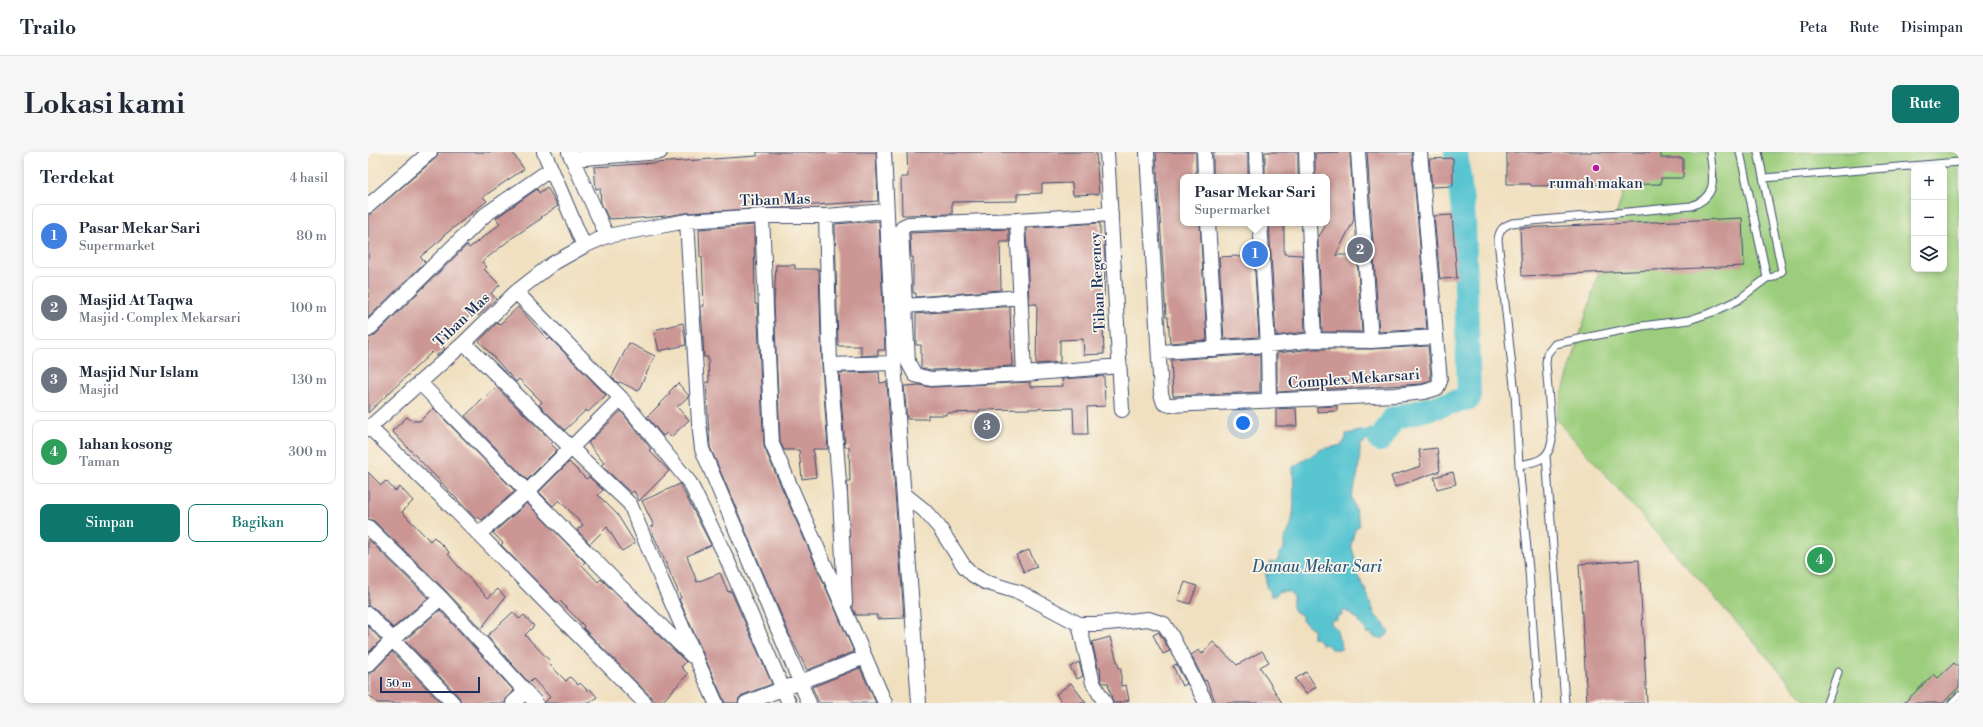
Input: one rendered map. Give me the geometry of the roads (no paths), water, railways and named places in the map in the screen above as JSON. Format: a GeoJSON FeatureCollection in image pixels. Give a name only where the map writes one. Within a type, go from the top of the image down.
{"type":"FeatureCollection","features":[{"type":"Feature","properties":{"kind":"street"},"geometry":{"type":"LineString","coordinates":[[368,206],[430,152]]}},
{"type":"Feature","properties":{"kind":"street"},"geometry":{"type":"LineString","coordinates":[[544,152],[584,246]]}},
{"type":"Feature","properties":{"kind":"street"},"geometry":{"type":"LineString","coordinates":[[607,236],[570,156],[660,152]]}},
{"type":"Feature","properties":{"kind":"street"},"geometry":{"type":"LineString","coordinates":[[884,152],[894,362],[919,703]]}},
{"type":"Feature","properties":{"kind":"street","name":"Tiban Regency"},"geometry":{"type":"LineString","coordinates":[[1107,152],[1122,410]]}},
{"type":"Feature","properties":{"kind":"street","name":"Complex Mekarsari"},"geometry":{"type":"LineString","coordinates":[[1147,152],[1160,352],[1161,394],[1162,399],[1166,404],[1269,402],[1395,395],[1433,390],[1437,388],[1440,381],[1420,152]]}},
{"type":"Feature","properties":{"kind":"street"},"geometry":{"type":"LineString","coordinates":[[1204,152],[1205,174]]}},
{"type":"Feature","properties":{"kind":"street"},"geometry":{"type":"LineString","coordinates":[[1256,152],[1257,174]]}},
{"type":"Feature","properties":{"kind":"street"},"geometry":{"type":"LineString","coordinates":[[1306,152],[1307,174]]}},
{"type":"Feature","properties":{"kind":"street"},"geometry":{"type":"LineString","coordinates":[[1358,152],[1370,341]]}},
{"type":"Feature","properties":{"kind":"street"},"geometry":{"type":"LineString","coordinates":[[368,330],[484,215],[551,169]]}},
{"type":"Feature","properties":{"kind":"street"},"geometry":{"type":"LineString","coordinates":[[558,184],[580,175]]}},
{"type":"Feature","properties":{"kind":"street","name":"Tiban Mas"},"geometry":{"type":"LineString","coordinates":[[369,426],[464,343],[516,292],[552,264],[584,246],[607,236],[688,221],[762,216],[826,216],[886,211]]}},
{"type":"Feature","properties":{"kind":"street"},"geometry":{"type":"LineString","coordinates":[[1111,214],[1017,220],[909,224],[904,226],[901,230],[908,362],[915,375],[931,379],[1024,374],[1120,366]]}},
{"type":"Feature","properties":{"kind":"street"},"geometry":{"type":"LineString","coordinates":[[762,216],[772,444],[885,703]]}},
{"type":"Feature","properties":{"kind":"street"},"geometry":{"type":"LineString","coordinates":[[826,216],[830,365],[840,495],[845,611]]}},
{"type":"Feature","properties":{"kind":"street"},"geometry":{"type":"LineString","coordinates":[[1017,220],[1024,374]]}},
{"type":"Feature","properties":{"kind":"street"},"geometry":{"type":"LineString","coordinates":[[688,221],[699,423],[702,449],[809,703]]}},
{"type":"Feature","properties":{"kind":"street"},"geometry":{"type":"LineString","coordinates":[[1208,226],[1216,349]]}},
{"type":"Feature","properties":{"kind":"street","name":"Complex Mekarsari"},"geometry":{"type":"LineString","coordinates":[[1260,226],[1268,345],[1269,402]]}},
{"type":"Feature","properties":{"kind":"street"},"geometry":{"type":"LineString","coordinates":[[1309,226],[1314,340]]}},
{"type":"Feature","properties":{"kind":"street"},"geometry":{"type":"LineString","coordinates":[[516,292],[621,398],[690,484],[726,557],[789,703]]}},
{"type":"Feature","properties":{"kind":"street"},"geometry":{"type":"LineString","coordinates":[[905,306],[1020,297]]}},
{"type":"Feature","properties":{"kind":"street"},"geometry":{"type":"LineString","coordinates":[[1160,352],[1268,345],[1314,340],[1370,341],[1436,337]]}},
{"type":"Feature","properties":{"kind":"street"},"geometry":{"type":"LineString","coordinates":[[464,343],[630,504],[716,703]]}},
{"type":"Feature","properties":{"kind":"street"},"geometry":{"type":"LineString","coordinates":[[830,365],[894,362]]}},
{"type":"Feature","properties":{"kind":"street"},"geometry":{"type":"LineString","coordinates":[[420,383],[698,662]]}},
{"type":"Feature","properties":{"kind":"street"},"geometry":{"type":"LineString","coordinates":[[479,534],[527,492],[621,398]]}},
{"type":"Feature","properties":{"kind":"street"},"geometry":{"type":"LineString","coordinates":[[369,426],[479,534],[645,703]]}},
{"type":"Feature","properties":{"kind":"street"},"geometry":{"type":"LineString","coordinates":[[904,494],[924,510],[939,527],[964,566],[973,575],[985,582],[1021,593],[1079,624],[1097,624],[1148,619],[1164,624],[1205,701]]}},
{"type":"Feature","properties":{"kind":"street"},"geometry":{"type":"LineString","coordinates":[[368,527],[441,598],[536,703]]}},
{"type":"Feature","properties":{"kind":"street"},"geometry":{"type":"LineString","coordinates":[[368,665],[393,639],[441,598]]}},
{"type":"Feature","properties":{"kind":"street"},"geometry":{"type":"LineString","coordinates":[[368,614],[453,703]]}},
{"type":"Feature","properties":{"kind":"street"},"geometry":{"type":"LineString","coordinates":[[1079,624],[1093,683],[1105,703]]}},
{"type":"Feature","properties":{"kind":"street"},"geometry":{"type":"LineString","coordinates":[[746,703],[865,657]]}},
{"type":"Feature","properties":{"kind":"street"},"geometry":{"type":"LineString","coordinates":[[513,703],[525,692]]}},
{"type":"Feature","properties":{"kind":"lane"},"geometry":{"type":"LineString","coordinates":[[1538,703],[1529,570],[1519,465],[1515,394],[1498,240],[1501,229],[1512,223],[1683,206],[1700,202],[1707,197],[1711,191],[1710,152]]}},
{"type":"Feature","properties":{"kind":"lane"},"geometry":{"type":"LineString","coordinates":[[1740,152],[1767,278]]}},
{"type":"Feature","properties":{"kind":"lane"},"geometry":{"type":"LineString","coordinates":[[1519,465],[1538,461],[1546,456],[1550,451],[1552,440],[1546,362],[1547,354],[1554,344],[1642,326],[1688,320],[1713,312],[1738,300],[1767,278],[1774,277],[1782,271],[1758,152]]}},
{"type":"Feature","properties":{"kind":"lane"},"geometry":{"type":"LineString","coordinates":[[1764,178],[1959,162]]}},
{"type":"Feature","properties":{"kind":"lane"},"geometry":{"type":"LineString","coordinates":[[1546,456],[1565,703]]}},
{"type":"Feature","properties":{"kind":"lane"},"geometry":{"type":"LineString","coordinates":[[1827,703],[1838,672]]}},
{"type":"Feature","properties":{"kind":"lane"},"geometry":{"type":"LineString","coordinates":[[1952,703],[1959,696]]}},
{"type":"Feature","properties":{"kind":"water","name":"Danau Mekar Sari"},"geometry":{"type":"Polygon","coordinates":[[[1371,429],[1380,440],[1371,438],[1360,445],[1358,471],[1351,496],[1360,525],[1355,529],[1351,545],[1355,558],[1355,571],[1366,591],[1375,615],[1384,624],[1389,633],[1384,638],[1375,638],[1371,633],[1366,633],[1366,629],[1360,624],[1359,620],[1346,611],[1342,611],[1342,616],[1337,616],[1337,620],[1331,620],[1331,624],[1337,629],[1342,649],[1331,649],[1326,644],[1322,644],[1317,638],[1313,638],[1313,629],[1302,620],[1302,615],[1293,611],[1293,596],[1288,591],[1279,591],[1275,596],[1270,596],[1270,591],[1266,587],[1266,571],[1270,567],[1270,562],[1275,562],[1279,558],[1279,553],[1284,549],[1284,538],[1291,524],[1294,505],[1293,467],[1322,449],[1342,445],[1346,438],[1346,434],[1371,429]]]}},
{"type":"Feature","properties":{"kind":"waterway"},"geometry":{"type":"LineString","coordinates":[[1380,440],[1394,418],[1469,398],[1464,219],[1456,152]]}},
{"type":"Feature","properties":{"kind":"place","name":"rumah makan"},"geometry":{"type":"Point","coordinates":[1596,168]}},
{"type":"Feature","properties":{"kind":"place","name":"Masjid At Taqwa"},"geometry":{"type":"Point","coordinates":[1360,250]}},
{"type":"Feature","properties":{"kind":"place","name":"Pasar Mekar Sari"},"geometry":{"type":"Point","coordinates":[1255,254]}},
{"type":"Feature","properties":{"kind":"place","name":"Masjid Nur Islam"},"geometry":{"type":"Point","coordinates":[987,426]}},
{"type":"Feature","properties":{"kind":"place","name":"lahan kosong"},"geometry":{"type":"Point","coordinates":[1820,560]}}]}
